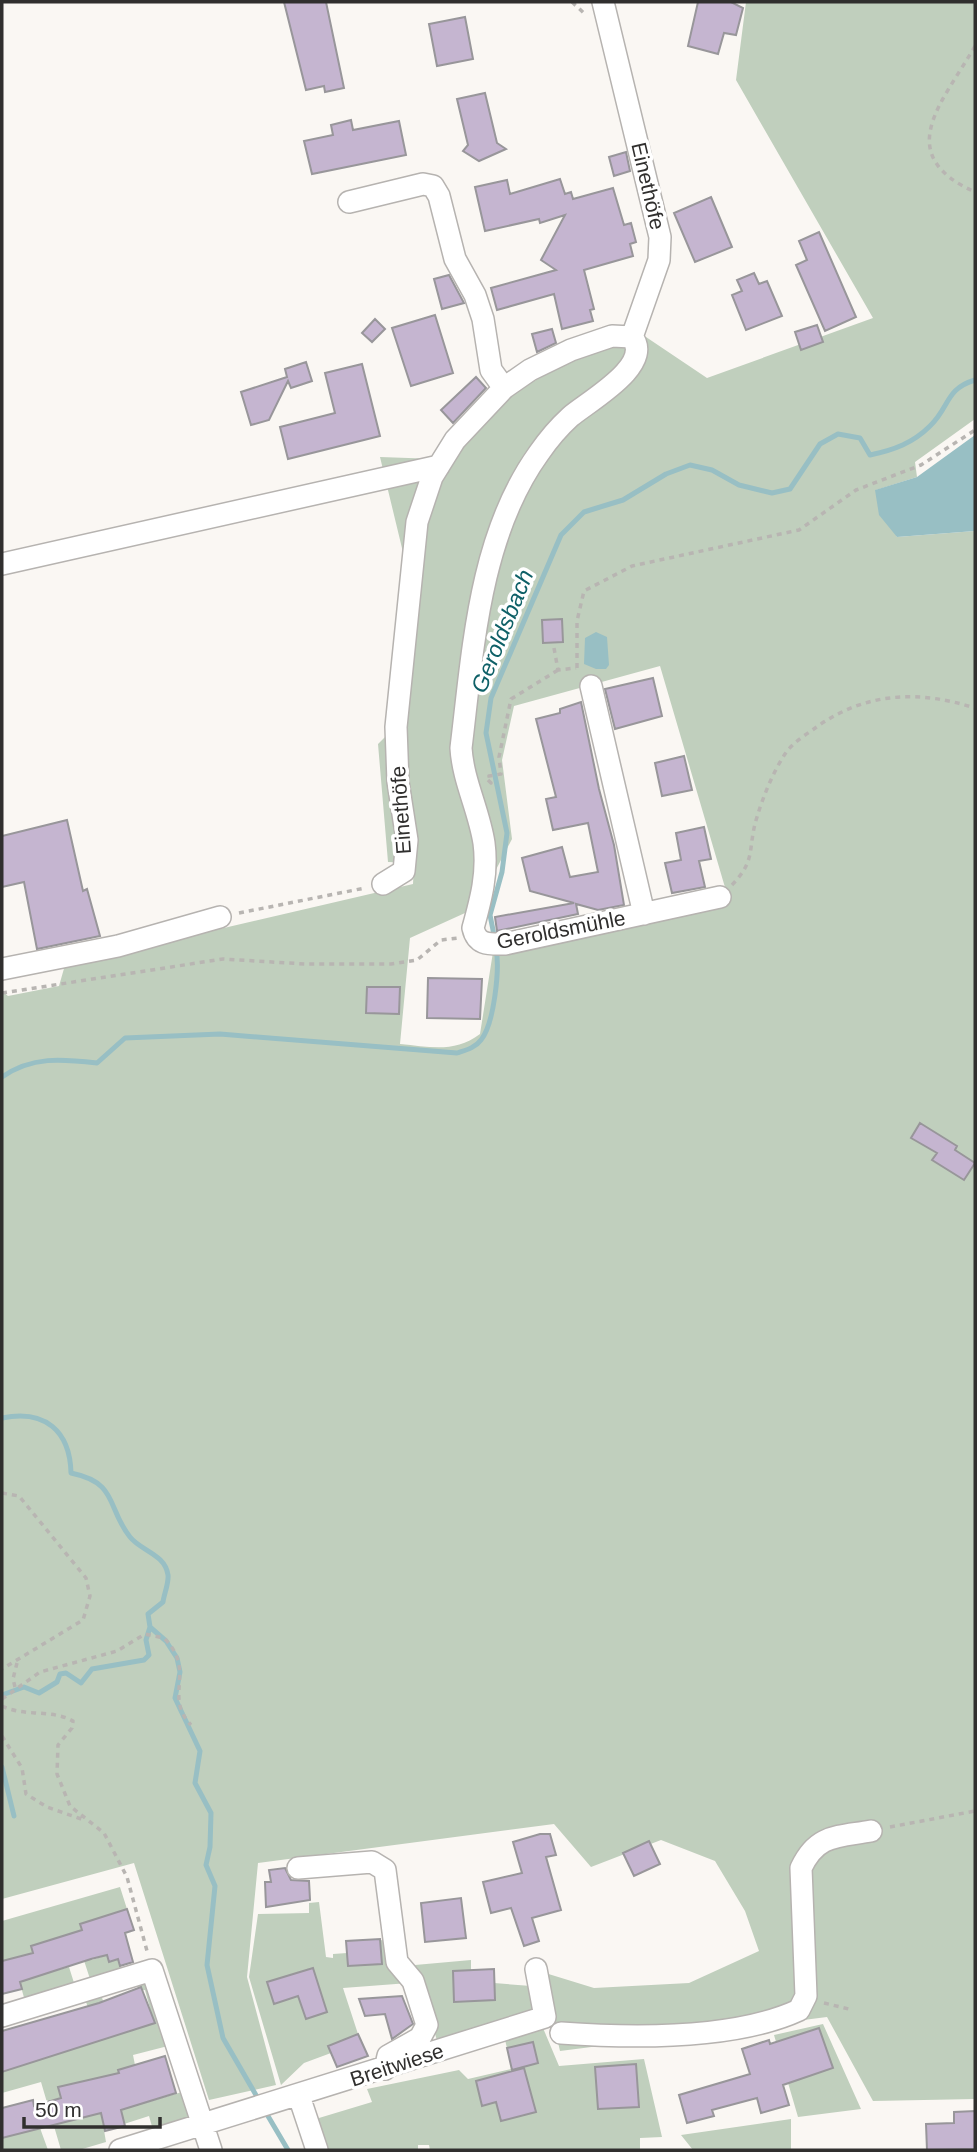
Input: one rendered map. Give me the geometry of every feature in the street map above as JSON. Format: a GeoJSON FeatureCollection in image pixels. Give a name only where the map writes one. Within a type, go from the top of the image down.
{"type":"FeatureCollection","features":[{"type":"Feature","properties":{"kind":"street","name":"Einethöfe"},"geometry":{"type":"LineString","coordinates":[[383,884],[404,871],[407,840],[398,782],[396,727],[417,522],[439,466],[455,440],[504,388],[530,370],[571,349],[612,336],[632,337],[659,260],[660,237],[603,2]]}},
{"type":"Feature","properties":{"kind":"street"},"geometry":{"type":"LineString","coordinates":[[349,202],[423,184],[433,186],[439,196],[455,258],[475,295],[483,319],[491,370],[504,388]]}},
{"type":"Feature","properties":{"kind":"street","name":"Geroldsmühle"},"geometry":{"type":"LineString","coordinates":[[632,337],[637,352],[633,365],[552,435],[528,469],[498,541],[483,594],[461,748],[462,770],[478,818],[485,861],[482,895],[473,928],[478,940],[505,944],[720,897]]}},
{"type":"Feature","properties":{"kind":"street"},"geometry":{"type":"LineString","coordinates":[[2,564],[439,466]]}},
{"type":"Feature","properties":{"kind":"street"},"geometry":{"type":"LineString","coordinates":[[591,686],[644,914]]}},
{"type":"Feature","properties":{"kind":"street"},"geometry":{"type":"LineString","coordinates":[[2,969],[118,946],[220,917]]}},
{"type":"Feature","properties":{"kind":"street"},"geometry":{"type":"LineString","coordinates":[[561,2033],[675,2036],[782,2018],[800,2010],[806,1996],[801,1868],[809,1850],[822,1840],[871,1831]]}},
{"type":"Feature","properties":{"kind":"street"},"geometry":{"type":"LineString","coordinates":[[298,1868],[372,1862],[385,1870],[397,1962],[413,1981],[427,2025],[420,2038],[388,2056],[385,2069]]}},
{"type":"Feature","properties":{"kind":"street"},"geometry":{"type":"LineString","coordinates":[[536,1969],[545,2017],[561,2033],[587,2045],[619,2050],[698,2045]]}},
{"type":"Feature","properties":{"kind":"street"},"geometry":{"type":"LineString","coordinates":[[2,2016],[152,1970],[211,2150]]}},
{"type":"Feature","properties":{"kind":"street","name":"Breitwiese"},"geometry":{"type":"LineString","coordinates":[[120,2150],[291,2099],[545,2017]]}},
{"type":"Feature","properties":{"kind":"street"},"geometry":{"type":"LineString","coordinates":[[291,2099],[317,2150]]}},
{"type":"Feature","properties":{"kind":"path"},"geometry":{"type":"LineString","coordinates":[[975,46],[936,110],[930,142],[935,160],[944,176],[975,192]]}},
{"type":"Feature","properties":{"kind":"path"},"geometry":{"type":"LineString","coordinates":[[591,686],[576,668],[577,621],[584,590],[632,566],[799,530],[856,490],[921,465],[975,430]]}},
{"type":"Feature","properties":{"kind":"path"},"geometry":{"type":"LineString","coordinates":[[554,648],[558,670]]}},
{"type":"Feature","properties":{"kind":"path"},"geometry":{"type":"LineString","coordinates":[[489,776],[501,774],[499,757],[511,699],[558,670],[576,668]]}},
{"type":"Feature","properties":{"kind":"path"},"geometry":{"type":"LineString","coordinates":[[720,897],[747,869],[757,818],[776,771],[786,752],[803,737],[836,713],[869,700],[911,695],[947,699],[975,708]]}},
{"type":"Feature","properties":{"kind":"path","name":"Einethöfe"},"geometry":{"type":"LineString","coordinates":[[220,917],[383,884]]}},
{"type":"Feature","properties":{"kind":"path"},"geometry":{"type":"LineString","coordinates":[[2,993],[223,959],[305,964],[391,964],[416,960],[441,940],[478,940]]}},
{"type":"Feature","properties":{"kind":"path"},"geometry":{"type":"LineString","coordinates":[[2,1493],[19,1496],[31,1509],[86,1578],[90,1596],[83,1620],[2,1669]]}},
{"type":"Feature","properties":{"kind":"path"},"geometry":{"type":"LineString","coordinates":[[2,1699],[11,1694],[15,1687],[40,1672],[124,1649],[145,1634],[164,1638],[180,1665],[178,1697],[181,1709],[191,1725]]}},
{"type":"Feature","properties":{"kind":"path"},"geometry":{"type":"LineString","coordinates":[[15,1687],[13,1679],[17,1661]]}},
{"type":"Feature","properties":{"kind":"path"},"geometry":{"type":"LineString","coordinates":[[2,1706],[14,1712],[65,1717],[73,1721],[72,1728],[58,1745],[57,1774],[71,1805],[86,1821],[104,1833],[127,1877],[152,1970]]}},
{"type":"Feature","properties":{"kind":"path"},"geometry":{"type":"LineString","coordinates":[[2,1736],[22,1768],[26,1794],[47,1807],[86,1821]]}},
{"type":"Feature","properties":{"kind":"path"},"geometry":{"type":"LineString","coordinates":[[871,1831],[975,1811]]}},
{"type":"Feature","properties":{"kind":"path"},"geometry":{"type":"LineString","coordinates":[[802,2006],[825,2003],[853,2010]]}},
{"type":"Feature","properties":{"kind":"green space"},"geometry":{"type":"Polygon","coordinates":[[[746,2],[975,2],[975,419],[915,462],[917,477],[876,490],[897,537],[975,531],[975,2099],[873,2101],[827,2017],[560,2051],[542,1972],[594,1988],[689,1983],[759,1951],[745,1911],[715,1861],[661,1840],[591,1867],[554,1824],[258,1863],[247,1977],[276,2085],[209,2100],[134,1863],[2,1899],[2,991],[8,996],[59,986],[65,965],[413,884],[414,863],[388,862],[378,744],[390,732],[408,573],[380,457],[437,459],[512,393],[610,340],[646,337],[707,378],[873,318],[736,80],[746,2]],[[660,666],[514,706],[502,760],[512,839],[476,908],[410,938],[400,1044],[452,1046],[480,1034],[493,952],[729,901],[660,666]]]}},
{"type":"Feature","properties":{"kind":"green space"},"geometry":{"type":"Polygon","coordinates":[[[120,1887],[127,1909],[80,1925],[92,1960],[107,1955],[110,1962],[132,1955],[119,1962],[122,1971],[91,1982],[75,1933],[31,1947],[41,1975],[69,1967],[75,1986],[25,2001],[13,1959],[2,1961],[2,1921],[120,1887]]]}},
{"type":"Feature","properties":{"kind":"green space"},"geometry":{"type":"Polygon","coordinates":[[[319,1902],[326,1957],[333,1958],[333,1954],[347,1953],[348,1966],[382,1964],[380,1940],[388,1941],[409,1983],[343,1988],[358,2034],[328,2046],[331,2053],[304,2063],[281,2085],[249,1977],[258,1914],[309,1913],[309,1903],[319,1902]]]}},
{"type":"Feature","properties":{"kind":"green space"},"geometry":{"type":"Polygon","coordinates":[[[471,1960],[471,1970],[453,1971],[454,2002],[495,2000],[494,1983],[531,1986],[533,2013],[438,2044],[415,1965],[471,1960]]]}},
{"type":"Feature","properties":{"kind":"green space"},"geometry":{"type":"Polygon","coordinates":[[[144,1981],[168,2046],[133,2055],[135,2065],[118,2070],[128,2103],[145,2103],[182,2092],[188,2117],[153,2130],[149,2116],[124,2124],[106,2091],[102,2077],[58,2087],[66,2121],[101,2113],[106,2142],[79,2150],[61,2150],[41,2082],[2,2093],[2,2072],[99,2039],[85,1999],[101,1994],[103,2001],[99,2003],[109,2036],[154,2023],[145,1990],[139,1991],[136,1983],[144,1981]]]}},
{"type":"Feature","properties":{"kind":"green space"},"geometry":{"type":"Polygon","coordinates":[[[823,2024],[861,2109],[798,2117],[774,2035],[823,2024]]]}},
{"type":"Feature","properties":{"kind":"green space"},"geometry":{"type":"Polygon","coordinates":[[[543,2028],[559,2066],[644,2059],[662,2137],[640,2138],[640,2150],[430,2150],[429,2145],[418,2145],[418,2150],[321,2150],[309,2121],[372,2102],[367,2089],[459,2070],[468,2079],[537,2063],[532,2042],[507,2048],[505,2040],[543,2028]]]}},
{"type":"Feature","properties":{"kind":"green space"},"geometry":{"type":"Polygon","coordinates":[[[791,2119],[791,2150],[693,2150],[681,2135],[791,2119]]]}},
{"type":"Feature","properties":{"kind":"green space"},"geometry":{"type":"Polygon","coordinates":[[[40,2128],[48,2150],[2,2150],[2,2138],[40,2128]]]}},
{"type":"Feature","properties":{"kind":"water"},"geometry":{"type":"Polygon","coordinates":[[[975,435],[975,531],[897,537],[879,515],[875,490],[917,477],[975,435]]]}},
{"type":"Feature","properties":{"kind":"water"},"geometry":{"type":"Polygon","coordinates":[[[596,632],[607,637],[609,665],[606,669],[596,669],[584,664],[585,638],[596,632]]]}},
{"type":"Feature","properties":{"kind":"building"},"geometry":{"type":"Polygon","coordinates":[[[284,2],[326,2],[344,88],[325,92],[324,86],[306,90],[284,2]]]}},
{"type":"Feature","properties":{"kind":"building"},"geometry":{"type":"Polygon","coordinates":[[[698,2],[731,2],[743,8],[736,35],[724,33],[718,54],[688,46],[698,2]]]}},
{"type":"Feature","properties":{"kind":"building"},"geometry":{"type":"Polygon","coordinates":[[[465,17],[473,59],[437,66],[429,24],[465,17]]]}},
{"type":"Feature","properties":{"kind":"building"},"geometry":{"type":"Polygon","coordinates":[[[485,93],[497,143],[506,149],[479,161],[463,151],[468,145],[457,99],[485,93]]]}},
{"type":"Feature","properties":{"kind":"building"},"geometry":{"type":"Polygon","coordinates":[[[351,120],[353,130],[399,121],[406,155],[312,174],[304,141],[333,135],[331,125],[351,120]]]}},
{"type":"Feature","properties":{"kind":"building"},"geometry":{"type":"Polygon","coordinates":[[[626,152],[630,171],[614,176],[609,157],[626,152]]]}},
{"type":"Feature","properties":{"kind":"building"},"geometry":{"type":"Polygon","coordinates":[[[560,179],[565,194],[571,192],[573,199],[613,188],[624,225],[631,223],[636,242],[630,244],[633,256],[584,270],[594,309],[590,310],[593,321],[562,329],[554,294],[497,310],[491,288],[556,270],[541,260],[565,215],[540,223],[539,219],[485,231],[475,187],[507,180],[510,194],[560,179]]]}},
{"type":"Feature","properties":{"kind":"building"},"geometry":{"type":"Polygon","coordinates":[[[711,197],[732,247],[695,262],[674,213],[711,197]]]}},
{"type":"Feature","properties":{"kind":"building"},"geometry":{"type":"Polygon","coordinates":[[[819,232],[856,317],[825,331],[796,265],[807,260],[799,241],[819,232]]]}},
{"type":"Feature","properties":{"kind":"building"},"geometry":{"type":"Polygon","coordinates":[[[754,273],[759,284],[767,281],[782,316],[746,330],[732,295],[742,291],[737,280],[754,273]]]}},
{"type":"Feature","properties":{"kind":"building"},"geometry":{"type":"Polygon","coordinates":[[[449,275],[464,303],[442,309],[434,279],[449,275]]]}},
{"type":"Feature","properties":{"kind":"building"},"geometry":{"type":"Polygon","coordinates":[[[435,315],[453,373],[411,386],[392,328],[435,315]]]}},
{"type":"Feature","properties":{"kind":"building"},"geometry":{"type":"Polygon","coordinates":[[[375,319],[385,329],[372,342],[362,333],[375,319]]]}},
{"type":"Feature","properties":{"kind":"building"},"geometry":{"type":"Polygon","coordinates":[[[817,325],[823,342],[801,350],[795,332],[817,325]]]}},
{"type":"Feature","properties":{"kind":"building"},"geometry":{"type":"Polygon","coordinates":[[[552,329],[556,343],[537,352],[532,334],[552,329]]]}},
{"type":"Feature","properties":{"kind":"building"},"geometry":{"type":"Polygon","coordinates":[[[306,362],[312,381],[291,388],[288,381],[269,420],[251,425],[241,392],[287,377],[285,369],[306,362]]]}},
{"type":"Feature","properties":{"kind":"building"},"geometry":{"type":"Polygon","coordinates":[[[362,364],[380,436],[288,459],[280,427],[335,413],[325,373],[362,364]]]}},
{"type":"Feature","properties":{"kind":"building"},"geometry":{"type":"Polygon","coordinates":[[[476,377],[486,388],[453,423],[441,410],[476,377]]]}},
{"type":"Feature","properties":{"kind":"building"},"geometry":{"type":"Polygon","coordinates":[[[562,619],[563,642],[543,643],[542,620],[562,619]]]}},
{"type":"Feature","properties":{"kind":"building"},"geometry":{"type":"Polygon","coordinates":[[[653,678],[662,716],[615,729],[605,689],[653,678]]]}},
{"type":"Feature","properties":{"kind":"building"},"geometry":{"type":"Polygon","coordinates":[[[581,702],[614,845],[624,905],[598,910],[576,904],[578,914],[497,931],[495,917],[574,903],[530,891],[522,858],[562,847],[570,877],[598,872],[588,823],[553,830],[546,799],[556,797],[536,719],[560,713],[560,709],[581,702]]]}},
{"type":"Feature","properties":{"kind":"building"},"geometry":{"type":"Polygon","coordinates":[[[684,756],[692,790],[662,796],[655,763],[684,756]]]}},
{"type":"Feature","properties":{"kind":"building"},"geometry":{"type":"Polygon","coordinates":[[[67,820],[83,891],[87,889],[100,936],[37,949],[24,882],[2,887],[2,836],[67,820]]]}},
{"type":"Feature","properties":{"kind":"building"},"geometry":{"type":"Polygon","coordinates":[[[704,827],[711,859],[699,861],[705,887],[672,893],[665,863],[681,860],[676,833],[704,827]]]}},
{"type":"Feature","properties":{"kind":"building"},"geometry":{"type":"Polygon","coordinates":[[[428,978],[482,979],[480,1019],[427,1018],[428,978]]]}},
{"type":"Feature","properties":{"kind":"building"},"geometry":{"type":"Polygon","coordinates":[[[367,987],[400,987],[399,1014],[366,1013],[367,987]]]}},
{"type":"Feature","properties":{"kind":"building"},"geometry":{"type":"Polygon","coordinates":[[[920,1123],[957,1146],[955,1150],[975,1163],[964,1180],[932,1160],[937,1153],[911,1138],[920,1123]]]}},
{"type":"Feature","properties":{"kind":"building"},"geometry":{"type":"Polygon","coordinates":[[[540,1834],[550,1834],[556,1855],[546,1857],[561,1910],[532,1918],[539,1941],[524,1946],[511,1908],[491,1913],[483,1882],[522,1873],[513,1842],[540,1834]]]}},
{"type":"Feature","properties":{"kind":"building"},"geometry":{"type":"Polygon","coordinates":[[[649,1841],[660,1864],[634,1876],[623,1853],[649,1841]]]}},
{"type":"Feature","properties":{"kind":"building"},"geometry":{"type":"Polygon","coordinates":[[[285,1868],[291,1880],[309,1881],[310,1900],[266,1907],[265,1882],[271,1882],[269,1870],[285,1868]]]}},
{"type":"Feature","properties":{"kind":"building"},"geometry":{"type":"Polygon","coordinates":[[[461,1898],[466,1938],[425,1942],[421,1903],[461,1898]]]}},
{"type":"Feature","properties":{"kind":"building"},"geometry":{"type":"Polygon","coordinates":[[[127,1909],[134,1930],[125,1933],[133,1962],[120,1966],[118,1959],[109,1962],[107,1955],[20,1982],[22,1989],[2,1994],[2,1961],[33,1953],[31,1946],[82,1930],[80,1924],[127,1909]]]}},
{"type":"Feature","properties":{"kind":"building"},"geometry":{"type":"Polygon","coordinates":[[[380,1939],[382,1964],[348,1966],[346,1941],[380,1939]]]}},
{"type":"Feature","properties":{"kind":"building"},"geometry":{"type":"Polygon","coordinates":[[[313,1968],[327,2012],[306,2019],[298,1996],[274,2004],[267,1982],[313,1968]]]}},
{"type":"Feature","properties":{"kind":"building"},"geometry":{"type":"Polygon","coordinates":[[[494,1969],[495,2000],[454,2002],[453,1971],[494,1969]]]}},
{"type":"Feature","properties":{"kind":"building"},"geometry":{"type":"Polygon","coordinates":[[[141,1987],[155,2023],[2,2072],[2,2031],[99,2003],[141,1987]]]}},
{"type":"Feature","properties":{"kind":"building"},"geometry":{"type":"Polygon","coordinates":[[[402,1996],[413,2024],[392,2039],[385,2014],[365,2016],[359,1999],[402,1996]]]}},
{"type":"Feature","properties":{"kind":"building"},"geometry":{"type":"Polygon","coordinates":[[[819,2028],[833,2068],[783,2085],[789,2105],[761,2113],[757,2098],[712,2110],[714,2116],[687,2123],[679,2095],[750,2074],[742,2049],[769,2040],[770,2044],[819,2028]]]}},
{"type":"Feature","properties":{"kind":"building"},"geometry":{"type":"Polygon","coordinates":[[[358,2034],[368,2056],[337,2067],[328,2046],[358,2034]]]}},
{"type":"Feature","properties":{"kind":"building"},"geometry":{"type":"Polygon","coordinates":[[[533,2042],[538,2063],[512,2070],[507,2048],[533,2042]]]}},
{"type":"Feature","properties":{"kind":"building"},"geometry":{"type":"Polygon","coordinates":[[[165,2056],[176,2093],[121,2110],[125,2126],[105,2131],[101,2113],[2,2138],[2,2108],[33,2100],[34,2106],[61,2098],[58,2087],[119,2073],[118,2070],[165,2056]]]}},
{"type":"Feature","properties":{"kind":"building"},"geometry":{"type":"Polygon","coordinates":[[[636,2064],[639,2107],[598,2109],[595,2067],[636,2064]]]}},
{"type":"Feature","properties":{"kind":"building"},"geometry":{"type":"Polygon","coordinates":[[[524,2068],[536,2112],[501,2121],[496,2102],[482,2106],[476,2081],[524,2068]]]}},
{"type":"Feature","properties":{"kind":"building"},"geometry":{"type":"Polygon","coordinates":[[[975,2111],[975,2149],[927,2150],[926,2124],[954,2123],[954,2112],[975,2111]]]}},
{"type":"Feature","properties":{"kind":"waterway","name":"Geroldsbach"},"geometry":{"type":"LineString","coordinates":[[495,940],[490,915],[502,872],[507,833],[486,733],[491,698],[561,535],[584,512],[623,500],[666,474],[690,465],[712,470],[739,485],[772,493],[790,489],[820,444],[838,434],[860,438],[870,455],[903,445],[930,426],[958,388],[975,380]]}},
{"type":"Feature","properties":{"kind":"waterway","name":"Geroldsbach"},"geometry":{"type":"LineString","coordinates":[[2,1077],[36,1062],[59,1060],[97,1063],[125,1038],[220,1034],[457,1053],[476,1045],[486,1032],[495,996],[496,949]]}},
{"type":"Feature","properties":{"kind":"waterway"},"geometry":{"type":"LineString","coordinates":[[2,1418],[31,1417],[52,1426],[66,1445],[71,1473],[97,1483],[110,1498],[130,1537],[158,1557],[166,1568],[168,1578],[163,1602],[148,1614],[150,1627],[166,1641],[177,1658],[180,1672],[175,1698],[200,1751],[195,1783],[211,1813],[210,1847],[206,1865],[215,1886],[207,1965],[223,2038],[260,2102]]}},
{"type":"Feature","properties":{"kind":"waterway"},"geometry":{"type":"LineString","coordinates":[[2,1695],[24,1687],[39,1693],[57,1682],[60,1674],[66,1673],[81,1683],[92,1669],[144,1660],[149,1655],[146,1640],[150,1627]]}},
{"type":"Feature","properties":{"kind":"waterway"},"geometry":{"type":"LineString","coordinates":[[2,1767],[14,1816]]}},
{"type":"Feature","properties":{"kind":"waterway"},"geometry":{"type":"LineString","coordinates":[[265,2111],[288,2150]]}}]}
